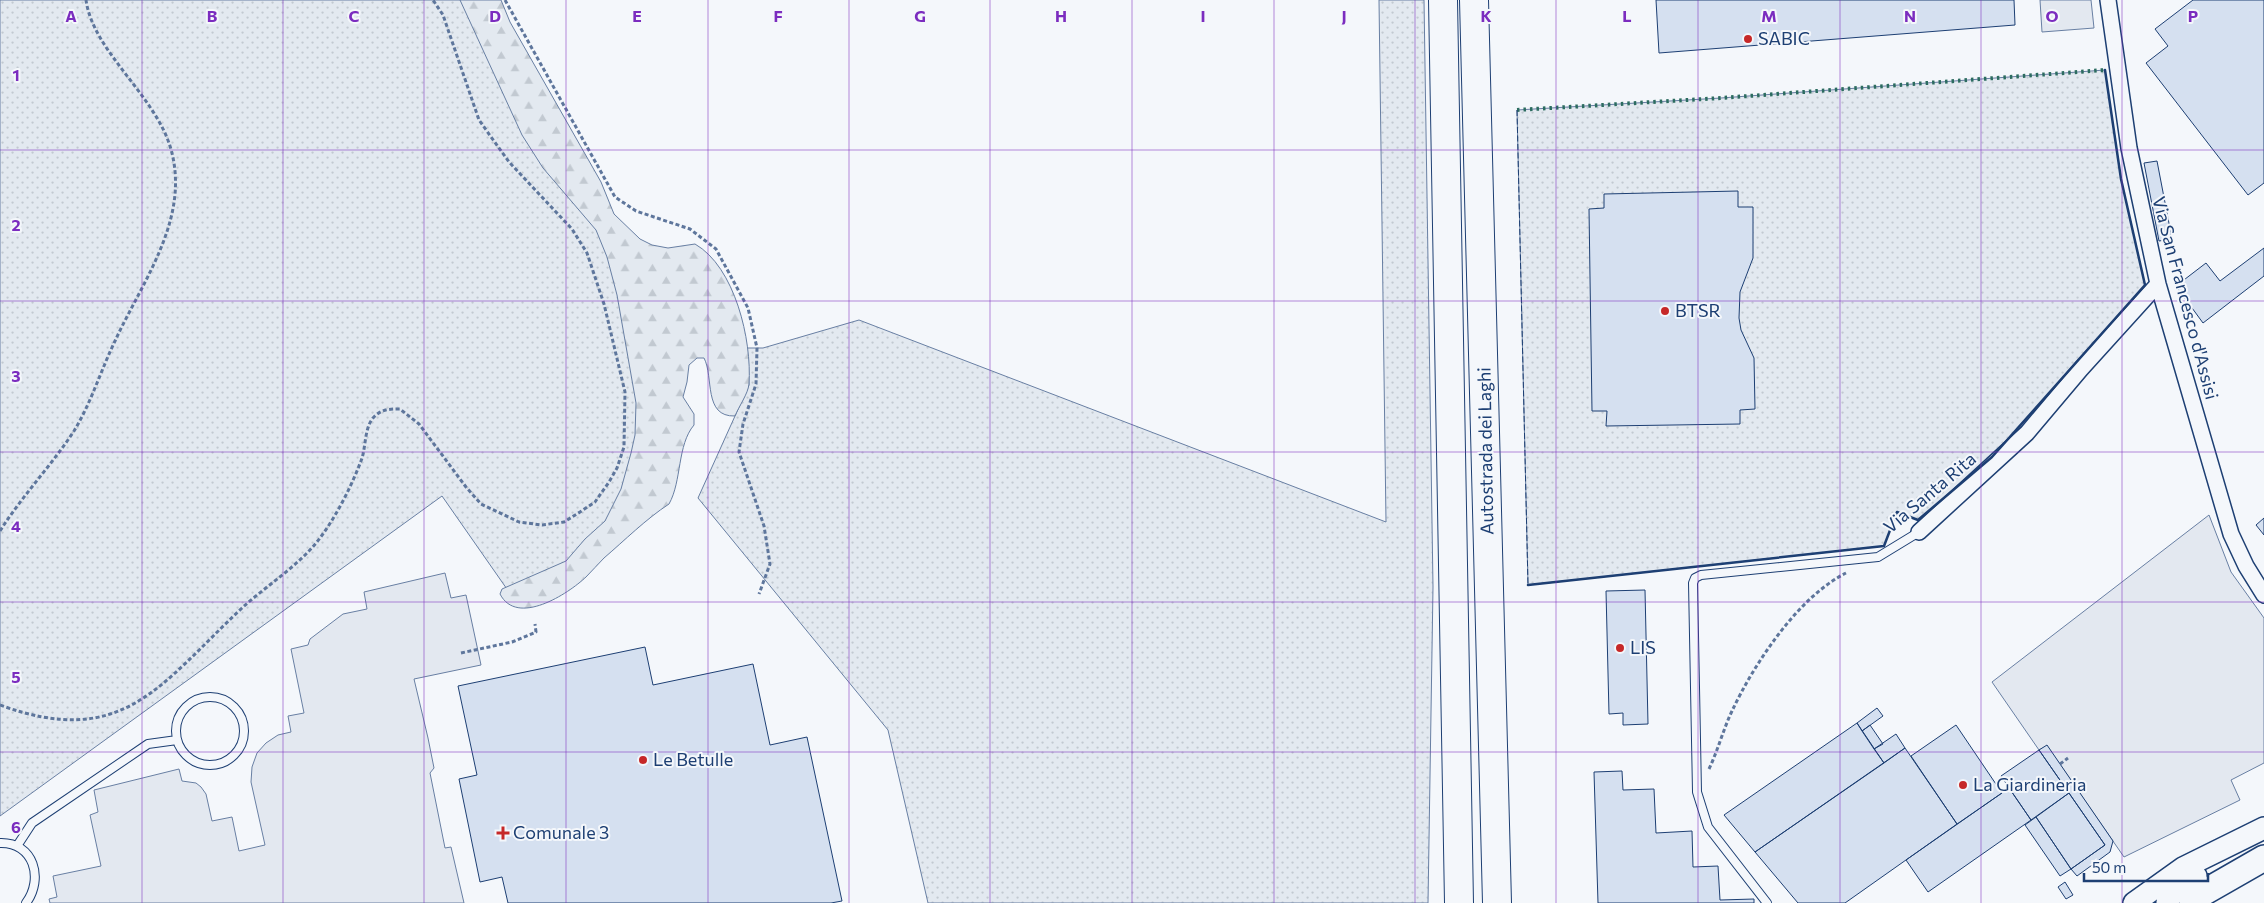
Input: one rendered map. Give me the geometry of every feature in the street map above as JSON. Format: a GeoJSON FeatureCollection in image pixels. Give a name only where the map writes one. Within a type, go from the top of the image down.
{"type":"FeatureCollection","features":[{"type":"Feature","properties":{"kind":"highway","name":"Autostrada dei Laghi"},"geometry":{"type":"LineString","coordinates":[[1444,0],[1459,903]]}},
{"type":"Feature","properties":{"kind":"highway","name":"Autostrada dei Laghi"},"geometry":{"type":"LineString","coordinates":[[1474,0],[1497,903]]}},
{"type":"Feature","properties":{"kind":"highway"},"geometry":{"type":"LineString","coordinates":[[2192,903],[2203,892],[2264,858]]}},
{"type":"Feature","properties":{"kind":"main road"},"geometry":{"type":"LineString","coordinates":[[2134,903],[2183,868],[2264,828]]}},
{"type":"Feature","properties":{"kind":"main road"},"geometry":{"type":"LineString","coordinates":[[2167,903],[2171,896],[2190,879],[2264,844]]}},
{"type":"Feature","properties":{"kind":"street","name":"Via San Francesco d'Assisi"},"geometry":{"type":"LineString","coordinates":[[2108,0],[2129,148],[2158,284],[2231,534],[2246,566],[2264,595]]}},
{"type":"Feature","properties":{"kind":"street","name":"Via Santa Rita"},"geometry":{"type":"LineString","coordinates":[[1919,532],[2028,433],[2081,369],[2158,284]]}},
{"type":"Feature","properties":{"kind":"lane","name":"Via Santa Rita"},"geometry":{"type":"LineString","coordinates":[[1697,792],[1693,583],[1695,578],[1701,575],[1878,557],[1919,532]]}},
{"type":"Feature","properties":{"kind":"lane"},"geometry":{"type":"LineString","coordinates":[[209,696],[227,701],[235,706],[244,722],[243,740],[240,749],[226,761],[218,764],[207,765],[193,760],[181,750],[177,740],[175,730],[177,720],[189,703],[198,698],[209,696]]}},
{"type":"Feature","properties":{"kind":"lane"},"geometry":{"type":"LineString","coordinates":[[17,846],[32,823],[148,744],[177,740]]}},
{"type":"Feature","properties":{"kind":"lane"},"geometry":{"type":"LineString","coordinates":[[1697,792],[1708,827],[1767,903]]}},
{"type":"Feature","properties":{"kind":"lane"},"geometry":{"type":"LineString","coordinates":[[0,842],[17,846],[32,862],[36,883],[26,903]]}},
{"type":"Feature","properties":{"kind":"path"},"geometry":{"type":"LineString","coordinates":[[0,531],[76,428],[117,336],[157,259],[172,210],[175,174],[167,139],[146,100],[96,32],[89,15],[86,0]]}},
{"type":"Feature","properties":{"kind":"path"},"geometry":{"type":"LineString","coordinates":[[0,705],[50,718],[86,720],[101,718],[123,710],[153,690],[194,656],[240,610],[320,539],[351,485],[362,459],[372,419],[383,409],[400,409],[419,424],[482,504],[519,522],[542,525],[564,522],[595,502],[610,482],[624,447],[625,392],[604,304],[586,253],[572,229],[509,162],[479,120],[443,15],[433,0]]}},
{"type":"Feature","properties":{"kind":"path"},"geometry":{"type":"LineString","coordinates":[[505,0],[615,197],[636,211],[690,229],[716,249],[748,308],[757,348],[756,384],[743,424],[740,452],[764,526],[770,564],[759,594]]}},
{"type":"Feature","properties":{"kind":"path"},"geometry":{"type":"LineString","coordinates":[[1697,792],[1713,759],[1732,711],[1775,640],[1807,601],[1848,572]]}},
{"type":"Feature","properties":{"kind":"path"},"geometry":{"type":"LineString","coordinates":[[461,653],[526,637],[536,632],[535,624]]}},
{"type":"Feature","properties":{"kind":"path"},"geometry":{"type":"LineString","coordinates":[[2060,764],[2068,758]]}},
{"type":"Feature","properties":{"kind":"green space"},"geometry":{"type":"Polygon","coordinates":[[[0,0],[464,0],[595,218],[654,392],[616,506],[572,568],[509,592],[442,496],[0,816],[0,0]]]}},
{"type":"Feature","properties":{"kind":"green space"},"geometry":{"type":"Polygon","coordinates":[[[460,0],[501,0],[510,22],[601,182],[614,214],[640,239],[652,245],[668,248],[695,244],[709,255],[721,269],[738,306],[744,326],[747,347],[749,384],[735,416],[725,415],[718,410],[714,403],[704,358],[697,358],[689,365],[683,397],[694,414],[694,425],[685,443],[676,485],[669,504],[652,516],[604,558],[578,584],[555,599],[530,608],[518,608],[508,603],[500,594],[502,589],[566,561],[585,539],[605,521],[621,489],[631,453],[635,435],[636,403],[617,295],[607,257],[596,230],[543,168],[522,135],[460,0]]]}},
{"type":"Feature","properties":{"kind":"green space"},"geometry":{"type":"Polygon","coordinates":[[[1379,0],[1424,0],[1433,587],[1428,903],[928,903],[888,730],[698,498],[749,385],[747,348],[763,348],[859,320],[1386,522],[1379,0]]]}},
{"type":"Feature","properties":{"kind":"green space"},"geometry":{"type":"Polygon","coordinates":[[[2105,70],[2121,179],[2145,285],[1992,457],[1918,520],[1897,512],[1884,546],[1528,585],[1517,110],[1721,98],[2105,70]]]}},
{"type":"Feature","properties":{"kind":"shaded area"},"geometry":{"type":"Polygon","coordinates":[[[2040,0],[2091,0],[2094,28],[2042,32],[2040,0]]]}},
{"type":"Feature","properties":{"kind":"shaded area"},"geometry":{"type":"Polygon","coordinates":[[[2209,515],[2231,572],[2264,618],[2264,763],[2231,780],[2240,800],[2124,857],[2047,746],[2039,750],[1992,682],[2209,515]]]}},
{"type":"Feature","properties":{"kind":"shaded area"},"geometry":{"type":"Polygon","coordinates":[[[445,573],[451,598],[466,595],[481,665],[414,679],[434,768],[430,773],[445,848],[451,847],[464,903],[50,903],[49,899],[57,897],[53,876],[101,866],[90,815],[98,812],[94,790],[179,769],[182,781],[196,783],[206,794],[212,821],[232,817],[239,851],[265,845],[251,782],[252,767],[257,753],[266,743],[278,735],[291,732],[288,716],[304,713],[291,649],[308,645],[310,639],[343,614],[367,609],[364,592],[445,573]]]}},
{"type":"Feature","properties":{"kind":"building","name":"SABIC"},"geometry":{"type":"Polygon","coordinates":[[[1656,0],[2014,0],[2015,25],[1659,53],[1656,0]]]}},
{"type":"Feature","properties":{"kind":"building"},"geometry":{"type":"Polygon","coordinates":[[[2193,0],[2264,0],[2264,183],[2248,195],[2146,63],[2168,46],[2155,29],[2193,0]]]}},
{"type":"Feature","properties":{"kind":"building"},"geometry":{"type":"Polygon","coordinates":[[[2157,161],[2172,239],[2159,241],[2144,163],[2157,161]]]}},
{"type":"Feature","properties":{"kind":"building","name":"BTSR"},"geometry":{"type":"Polygon","coordinates":[[[1738,191],[1738,207],[1753,207],[1753,258],[1740,292],[1739,318],[1741,330],[1754,358],[1755,409],[1740,410],[1740,424],[1606,426],[1607,411],[1592,411],[1589,209],[1604,208],[1604,194],[1738,191]]]}},
{"type":"Feature","properties":{"kind":"building"},"geometry":{"type":"Polygon","coordinates":[[[2264,248],[2264,276],[2203,323],[2176,286],[2206,263],[2220,281],[2264,248]]]}},
{"type":"Feature","properties":{"kind":"building"},"geometry":{"type":"Polygon","coordinates":[[[2264,518],[2264,535],[2256,525],[2264,518]]]}},
{"type":"Feature","properties":{"kind":"building"},"geometry":{"type":"Polygon","coordinates":[[[1645,590],[1648,724],[1623,725],[1623,713],[1609,714],[1606,591],[1645,590]]]}},
{"type":"Feature","properties":{"kind":"building","name":"Le Betulle"},"geometry":{"type":"Polygon","coordinates":[[[645,647],[653,685],[753,664],[770,745],[807,737],[842,901],[831,903],[508,903],[502,877],[480,882],[459,779],[477,775],[458,686],[645,647]]]}},
{"type":"Feature","properties":{"kind":"building"},"geometry":{"type":"Polygon","coordinates":[[[1877,708],[1883,716],[1862,731],[1857,723],[1877,708]]]}},
{"type":"Feature","properties":{"kind":"building"},"geometry":{"type":"Polygon","coordinates":[[[1857,723],[1884,763],[1755,852],[1724,815],[1857,723]]]}},
{"type":"Feature","properties":{"kind":"building"},"geometry":{"type":"Polygon","coordinates":[[[1870,725],[1883,744],[1874,749],[1862,731],[1870,725]]]}},
{"type":"Feature","properties":{"kind":"building"},"geometry":{"type":"Polygon","coordinates":[[[1956,725],[2002,793],[1957,824],[1911,756],[1956,725]]]}},
{"type":"Feature","properties":{"kind":"building"},"geometry":{"type":"Polygon","coordinates":[[[1896,734],[1905,748],[1884,763],[1874,749],[1896,734]]]}},
{"type":"Feature","properties":{"kind":"building"},"geometry":{"type":"Polygon","coordinates":[[[2047,745],[2113,841],[2110,852],[2077,876],[2071,869],[2105,845],[2039,750],[2047,745]]]}},
{"type":"Feature","properties":{"kind":"building"},"geometry":{"type":"Polygon","coordinates":[[[1905,748],[1957,824],[1845,903],[1798,903],[1755,852],[1905,748]]]}},
{"type":"Feature","properties":{"kind":"building"},"geometry":{"type":"Polygon","coordinates":[[[2039,750],[2069,793],[2031,820],[2001,776],[2039,750]]]}},
{"type":"Feature","properties":{"kind":"building"},"geometry":{"type":"Polygon","coordinates":[[[1622,771],[1623,790],[1654,789],[1656,833],[1692,831],[1693,867],[1718,866],[1720,900],[1754,899],[1754,903],[1598,903],[1594,772],[1622,771]]]}},
{"type":"Feature","properties":{"kind":"building"},"geometry":{"type":"Polygon","coordinates":[[[2009,788],[2031,820],[1928,892],[1906,860],[2009,788]]]}},
{"type":"Feature","properties":{"kind":"building"},"geometry":{"type":"Polygon","coordinates":[[[2069,793],[2105,845],[2071,869],[2036,817],[2069,793]]]}},
{"type":"Feature","properties":{"kind":"building"},"geometry":{"type":"Polygon","coordinates":[[[2036,817],[2071,869],[2060,876],[2025,825],[2036,817]]]}},
{"type":"Feature","properties":{"kind":"building"},"geometry":{"type":"Polygon","coordinates":[[[2065,882],[2073,895],[2066,899],[2058,887],[2065,882]]]}},
{"type":"Feature","properties":{"kind":"hedge"},"geometry":{"type":"LineString","coordinates":[[1517,110],[1721,98],[2105,70]]}},
{"type":"Feature","properties":{"kind":"fence"},"geometry":{"type":"LineString","coordinates":[[1517,110],[1528,585]]}},
{"type":"Feature","properties":{"kind":"wall"},"geometry":{"type":"LineString","coordinates":[[1528,585],[1884,546],[1897,512],[1918,520],[1992,457],[2145,285],[2121,179],[2105,70]]}},
{"type":"Feature","properties":{"kind":"place","name":"SABIC"},"geometry":{"type":"Point","coordinates":[1748,39]}},
{"type":"Feature","properties":{"kind":"place","name":"BTSR"},"geometry":{"type":"Point","coordinates":[1665,311]}},
{"type":"Feature","properties":{"kind":"place","name":"LIS"},"geometry":{"type":"Point","coordinates":[1620,648]}},
{"type":"Feature","properties":{"kind":"place","name":"Le Betulle"},"geometry":{"type":"Point","coordinates":[643,760]}},
{"type":"Feature","properties":{"kind":"place","name":"La Giardineria"},"geometry":{"type":"Point","coordinates":[1963,785]}},
{"type":"Feature","properties":{"kind":"place","name":"Comunale 3"},"geometry":{"type":"Point","coordinates":[503,833]}}]}
